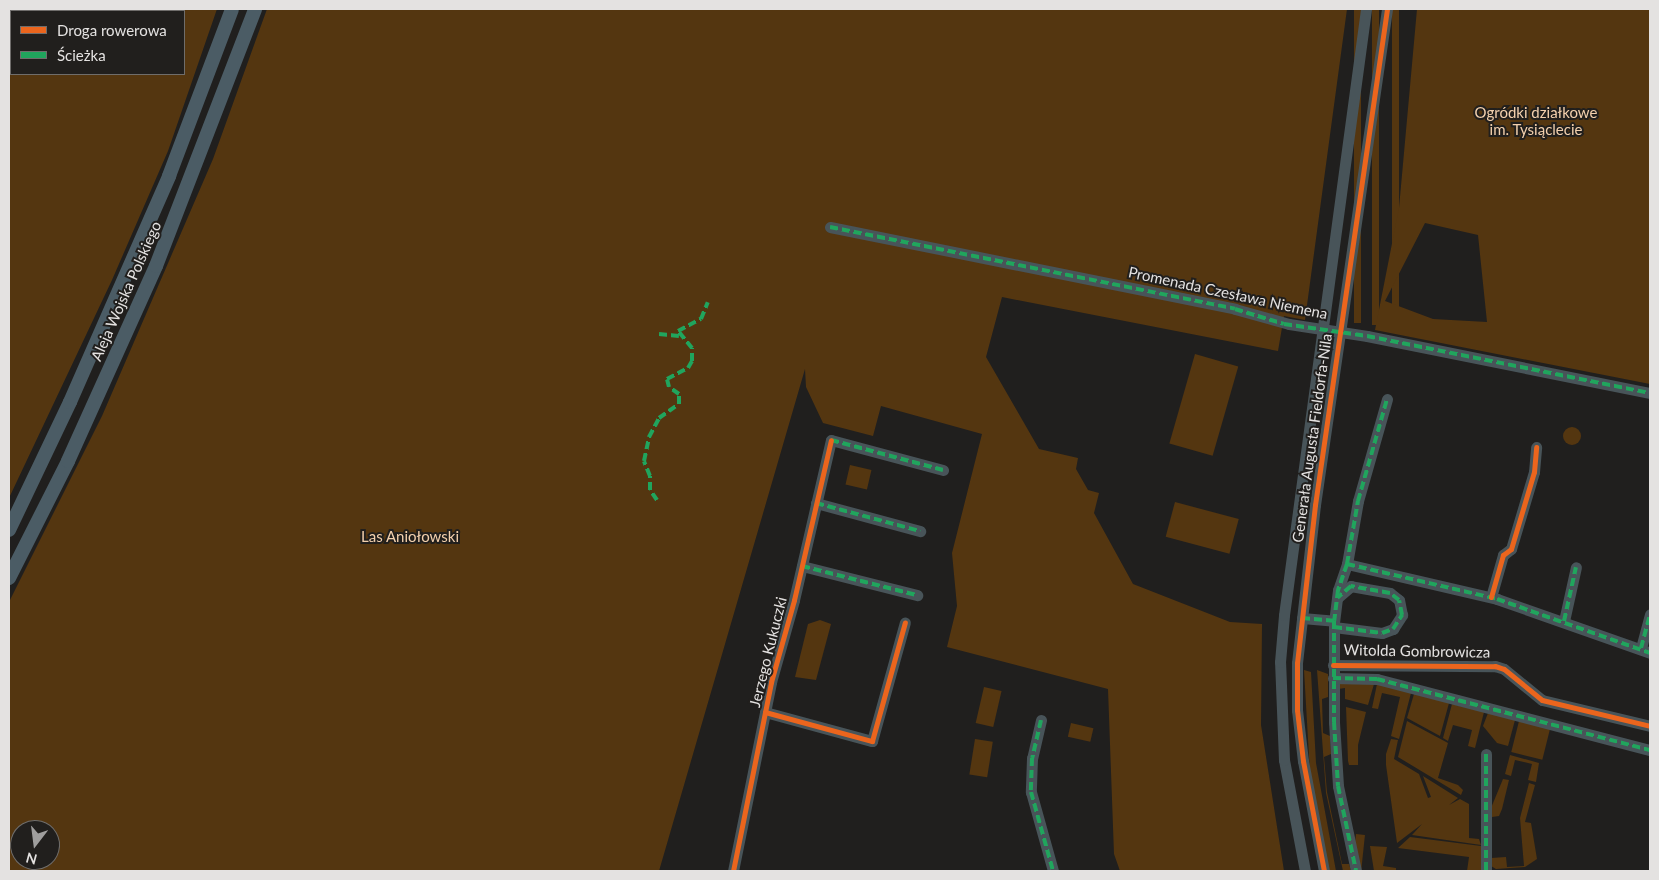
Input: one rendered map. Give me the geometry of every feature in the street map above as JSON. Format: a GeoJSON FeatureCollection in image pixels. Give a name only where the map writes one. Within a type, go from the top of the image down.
{"type":"FeatureCollection","features":[{"type":"Feature","properties":{"kind":"main road","name":"Aleja Wojska Polskiego"},"geometry":{"type":"LineString","coordinates":[[9,530],[70,402],[169,176],[232,9]]}},
{"type":"Feature","properties":{"kind":"main road","name":"Aleja Wojska Polskiego"},"geometry":{"type":"LineString","coordinates":[[9,578],[68,461],[156,266],[255,9]]}},
{"type":"Feature","properties":{"kind":"street","name":"Generała Augusta Fieldorfa-Nila"},"geometry":{"type":"LineString","coordinates":[[1305,871],[1284,760],[1280,710],[1281,653],[1366,9]]}},
{"type":"Feature","properties":{"kind":"street","name":"Generała Augusta Fieldorfa-Nila"},"geometry":{"type":"LineString","coordinates":[[1324,871],[1309,801],[1297,710],[1297,663],[1318,486],[1387,9]]}},
{"type":"Feature","properties":{"kind":"street","name":"Promenada Czesława Niemena"},"geometry":{"type":"LineString","coordinates":[[830,227],[1235,309],[1289,324],[1367,336],[1650,393]]}},
{"type":"Feature","properties":{"kind":"street","name":"Witolda Gombrowicza"},"geometry":{"type":"LineString","coordinates":[[1387,399],[1358,501],[1347,564],[1337,598],[1333,665],[1495,666],[1504,669],[1542,700],[1650,726]]}},
{"type":"Feature","properties":{"kind":"street","name":"Jerzego Kukuczki"},"geometry":{"type":"LineString","coordinates":[[732,871],[765,712],[802,566],[830,440],[943,470]]}},
{"type":"Feature","properties":{"kind":"street"},"geometry":{"type":"LineString","coordinates":[[1491,598],[1503,555],[1512,549],[1534,472],[1536,448]]}},
{"type":"Feature","properties":{"kind":"street"},"geometry":{"type":"LineString","coordinates":[[816,503],[920,531]]}},
{"type":"Feature","properties":{"kind":"street"},"geometry":{"type":"LineString","coordinates":[[1347,564],[1491,598],[1564,621],[1646,651],[1650,614]]}},
{"type":"Feature","properties":{"kind":"street"},"geometry":{"type":"LineString","coordinates":[[802,566],[917,595]]}},
{"type":"Feature","properties":{"kind":"street"},"geometry":{"type":"LineString","coordinates":[[1564,621],[1576,567]]}},
{"type":"Feature","properties":{"kind":"street"},"geometry":{"type":"LineString","coordinates":[[1334,624],[1382,633],[1393,630],[1402,615],[1399,600],[1390,593],[1351,586],[1337,598]]}},
{"type":"Feature","properties":{"kind":"street","name":"Witolda Gombrowicza"},"geometry":{"type":"LineString","coordinates":[[1302,618],[1334,624]]}},
{"type":"Feature","properties":{"kind":"street"},"geometry":{"type":"LineString","coordinates":[[765,712],[872,742],[905,622]]}},
{"type":"Feature","properties":{"kind":"street"},"geometry":{"type":"LineString","coordinates":[[1333,665],[1338,786],[1356,871]]}},
{"type":"Feature","properties":{"kind":"street"},"geometry":{"type":"LineString","coordinates":[[1333,678],[1376,679],[1650,750]]}},
{"type":"Feature","properties":{"kind":"street"},"geometry":{"type":"LineString","coordinates":[[1041,720],[1032,758],[1031,792],[1053,871]]}},
{"type":"Feature","properties":{"kind":"street"},"geometry":{"type":"LineString","coordinates":[[1486,754],[1486,871]]}},
{"type":"Feature","properties":{"kind":"green space"},"geometry":{"type":"Polygon","coordinates":[[[217,9],[168,151],[112,280],[9,498],[9,74],[185,75],[185,10],[70,10],[217,9]]]}},
{"type":"Feature","properties":{"kind":"green space","name":"Las Aniołowski"},"geometry":{"type":"Polygon","coordinates":[[[267,9],[1347,9],[1305,320],[1284,316],[1278,351],[1002,297],[986,357],[1039,449],[1078,458],[1076,469],[1088,490],[1099,493],[1094,513],[1133,584],[1230,622],[1262,624],[1261,725],[1284,871],[1120,871],[1114,854],[1108,689],[947,647],[957,606],[952,553],[982,434],[881,406],[873,436],[823,423],[806,387],[805,369],[659,871],[9,871],[9,602],[102,416],[213,159],[267,9]]]}},
{"type":"Feature","properties":{"kind":"green space"},"geometry":{"type":"Polygon","coordinates":[[[1354,9],[1361,9],[1361,323],[1354,323],[1354,9]]]}},
{"type":"Feature","properties":{"kind":"green space"},"geometry":{"type":"Polygon","coordinates":[[[1372,9],[1379,9],[1379,325],[1372,325],[1372,9]]]}},
{"type":"Feature","properties":{"kind":"green space"},"geometry":{"type":"Polygon","coordinates":[[[1392,9],[1399,9],[1399,328],[1392,328],[1392,9]]]}},
{"type":"Feature","properties":{"kind":"green space","name":"Ogródki działkowe im. Tysiąclecie"},"geometry":{"type":"Polygon","coordinates":[[[1417,9],[1650,9],[1650,384],[1375,330],[1399,208],[1417,9]],[[1425,223],[1385,301],[1433,319],[1487,322],[1478,235],[1425,223]]]}},
{"type":"Feature","properties":{"kind":"green space"},"geometry":{"type":"Polygon","coordinates":[[[1195,354],[1238,366],[1213,456],[1169,443],[1195,354]]]}},
{"type":"Feature","properties":{"kind":"green space"},"geometry":{"type":"Polygon","coordinates":[[[1568,427],[1576,427],[1581,432],[1579,443],[1568,445],[1563,440],[1563,432],[1568,427]]]}},
{"type":"Feature","properties":{"kind":"green space"},"geometry":{"type":"Polygon","coordinates":[[[850,465],[871,470],[867,489],[846,484],[850,465]]]}},
{"type":"Feature","properties":{"kind":"green space"},"geometry":{"type":"Polygon","coordinates":[[[1175,502],[1239,519],[1229,554],[1166,537],[1175,502]]]}},
{"type":"Feature","properties":{"kind":"green space"},"geometry":{"type":"Polygon","coordinates":[[[820,620],[831,624],[816,680],[795,677],[808,624],[820,620]]]}},
{"type":"Feature","properties":{"kind":"green space"},"geometry":{"type":"Polygon","coordinates":[[[1304,670],[1311,672],[1316,763],[1336,871],[1329,871],[1310,774],[1304,670]]]}},
{"type":"Feature","properties":{"kind":"green space"},"geometry":{"type":"Polygon","coordinates":[[[1317,670],[1328,674],[1328,697],[1322,699],[1323,733],[1330,736],[1331,754],[1324,757],[1327,792],[1342,864],[1349,864],[1351,871],[1343,871],[1326,793],[1317,670]]]}},
{"type":"Feature","properties":{"kind":"green space"},"geometry":{"type":"Polygon","coordinates":[[[1337,683],[1374,684],[1368,705],[1345,699],[1345,688],[1338,689],[1337,683]]]}},
{"type":"Feature","properties":{"kind":"green space"},"geometry":{"type":"Polygon","coordinates":[[[1377,684],[1411,693],[1399,739],[1391,736],[1400,697],[1382,693],[1378,709],[1372,708],[1377,684]]]}},
{"type":"Feature","properties":{"kind":"green space"},"geometry":{"type":"Polygon","coordinates":[[[984,687],[1002,691],[993,727],[976,723],[984,687]]]}},
{"type":"Feature","properties":{"kind":"green space"},"geometry":{"type":"Polygon","coordinates":[[[1414,694],[1449,703],[1440,736],[1407,718],[1414,694]]]}},
{"type":"Feature","properties":{"kind":"green space"},"geometry":{"type":"Polygon","coordinates":[[[1452,704],[1484,712],[1475,748],[1468,746],[1472,730],[1453,725],[1448,741],[1443,738],[1452,704]]]}},
{"type":"Feature","properties":{"kind":"green space"},"geometry":{"type":"Polygon","coordinates":[[[1346,707],[1366,712],[1358,745],[1358,765],[1349,765],[1348,761],[1346,707]]]}},
{"type":"Feature","properties":{"kind":"green space"},"geometry":{"type":"Polygon","coordinates":[[[1488,713],[1515,720],[1508,746],[1497,743],[1483,726],[1488,713]]]}},
{"type":"Feature","properties":{"kind":"green space"},"geometry":{"type":"Polygon","coordinates":[[[1407,721],[1448,743],[1438,778],[1458,785],[1463,790],[1461,795],[1398,757],[1407,721]]]}},
{"type":"Feature","properties":{"kind":"green space"},"geometry":{"type":"Polygon","coordinates":[[[1519,721],[1550,729],[1542,760],[1511,752],[1519,721]]]}},
{"type":"Feature","properties":{"kind":"green space"},"geometry":{"type":"Polygon","coordinates":[[[1071,723],[1093,728],[1090,742],[1068,737],[1071,723]]]}},
{"type":"Feature","properties":{"kind":"green space"},"geometry":{"type":"Polygon","coordinates":[[[975,739],[993,742],[987,777],[969,775],[975,739]]]}},
{"type":"Feature","properties":{"kind":"green space"},"geometry":{"type":"Polygon","coordinates":[[[1391,739],[1398,740],[1394,759],[1419,774],[1428,798],[1431,797],[1423,776],[1458,798],[1449,805],[1460,799],[1469,804],[1469,838],[1479,839],[1481,845],[1412,835],[1422,824],[1397,843],[1386,765],[1386,754],[1391,739]]]}},
{"type":"Feature","properties":{"kind":"green space"},"geometry":{"type":"Polygon","coordinates":[[[1510,755],[1539,763],[1536,782],[1528,780],[1532,764],[1515,760],[1511,776],[1505,774],[1510,755]]]}},
{"type":"Feature","properties":{"kind":"green space"},"geometry":{"type":"Polygon","coordinates":[[[1503,779],[1509,780],[1502,809],[1499,816],[1492,817],[1491,808],[1503,779]]]}},
{"type":"Feature","properties":{"kind":"green space"},"geometry":{"type":"Polygon","coordinates":[[[1529,783],[1535,785],[1525,822],[1531,823],[1537,859],[1525,867],[1496,869],[1491,866],[1491,858],[1506,857],[1507,867],[1524,866],[1520,818],[1529,783]]]}},
{"type":"Feature","properties":{"kind":"green space"},"geometry":{"type":"Polygon","coordinates":[[[1356,834],[1365,835],[1361,871],[1352,870],[1356,834]]]}},
{"type":"Feature","properties":{"kind":"green space"},"geometry":{"type":"Polygon","coordinates":[[[1410,837],[1481,846],[1481,871],[1467,871],[1469,857],[1398,848],[1410,837]]]}},
{"type":"Feature","properties":{"kind":"green space"},"geometry":{"type":"Polygon","coordinates":[[[1370,846],[1387,847],[1383,866],[1396,868],[1396,871],[1374,871],[1370,846]]]}},
{"type":"Feature","properties":{"kind":"marked path"},"geometry":{"type":"LineString","coordinates":[[830,227],[1235,309],[1284,324],[1367,336],[1650,393]]}},
{"type":"Feature","properties":{"kind":"marked path"},"geometry":{"type":"LineString","coordinates":[[657,500],[650,490],[650,476],[644,461],[649,437],[659,418],[679,404],[679,394],[669,387],[667,379],[688,368],[692,361],[692,348],[678,331],[701,319],[708,302]]}},
{"type":"Feature","properties":{"kind":"marked path"},"geometry":{"type":"LineString","coordinates":[[659,334],[679,336]]}},
{"type":"Feature","properties":{"kind":"marked path"},"geometry":{"type":"LineString","coordinates":[[1347,564],[1358,501],[1387,399]]}},
{"type":"Feature","properties":{"kind":"marked path"},"geometry":{"type":"LineString","coordinates":[[831,440],[943,470]]}},
{"type":"Feature","properties":{"kind":"marked path"},"geometry":{"type":"LineString","coordinates":[[816,503],[920,531]]}},
{"type":"Feature","properties":{"kind":"marked path"},"geometry":{"type":"LineString","coordinates":[[1347,564],[1497,599],[1650,653]]}},
{"type":"Feature","properties":{"kind":"marked path"},"geometry":{"type":"LineString","coordinates":[[1347,564],[1338,590],[1334,621],[1334,722],[1338,786],[1356,871]]}},
{"type":"Feature","properties":{"kind":"marked path"},"geometry":{"type":"LineString","coordinates":[[802,566],[917,595]]}},
{"type":"Feature","properties":{"kind":"marked path"},"geometry":{"type":"LineString","coordinates":[[1564,621],[1576,567]]}},
{"type":"Feature","properties":{"kind":"marked path"},"geometry":{"type":"LineString","coordinates":[[1334,627],[1382,633],[1393,629],[1402,615],[1399,600],[1390,593],[1351,586],[1337,598]]}},
{"type":"Feature","properties":{"kind":"marked path"},"geometry":{"type":"LineString","coordinates":[[1641,648],[1650,614]]}},
{"type":"Feature","properties":{"kind":"marked path"},"geometry":{"type":"LineString","coordinates":[[1302,618],[1334,621]]}},
{"type":"Feature","properties":{"kind":"marked path"},"geometry":{"type":"LineString","coordinates":[[1333,678],[1377,679],[1650,750]]}},
{"type":"Feature","properties":{"kind":"marked path"},"geometry":{"type":"LineString","coordinates":[[1041,720],[1032,758],[1031,792],[1053,871]]}},
{"type":"Feature","properties":{"kind":"marked path"},"geometry":{"type":"LineString","coordinates":[[1486,754],[1486,871]]}},
{"type":"Feature","properties":{"kind":"cycle path"},"geometry":{"type":"LineString","coordinates":[[1324,871],[1303,761],[1297,710],[1297,663],[1315,505],[1387,9]]}},
{"type":"Feature","properties":{"kind":"cycle path"},"geometry":{"type":"LineString","coordinates":[[733,871],[771,682],[794,600],[831,440]]}},
{"type":"Feature","properties":{"kind":"cycle path"},"geometry":{"type":"LineString","coordinates":[[1491,597],[1503,555],[1511,549],[1534,472],[1536,447]]}},
{"type":"Feature","properties":{"kind":"cycle path"},"geometry":{"type":"LineString","coordinates":[[765,712],[872,741],[905,622]]}},
{"type":"Feature","properties":{"kind":"cycle path"},"geometry":{"type":"LineString","coordinates":[[1333,665],[1495,666],[1504,669],[1542,700],[1650,726]]}}]}
